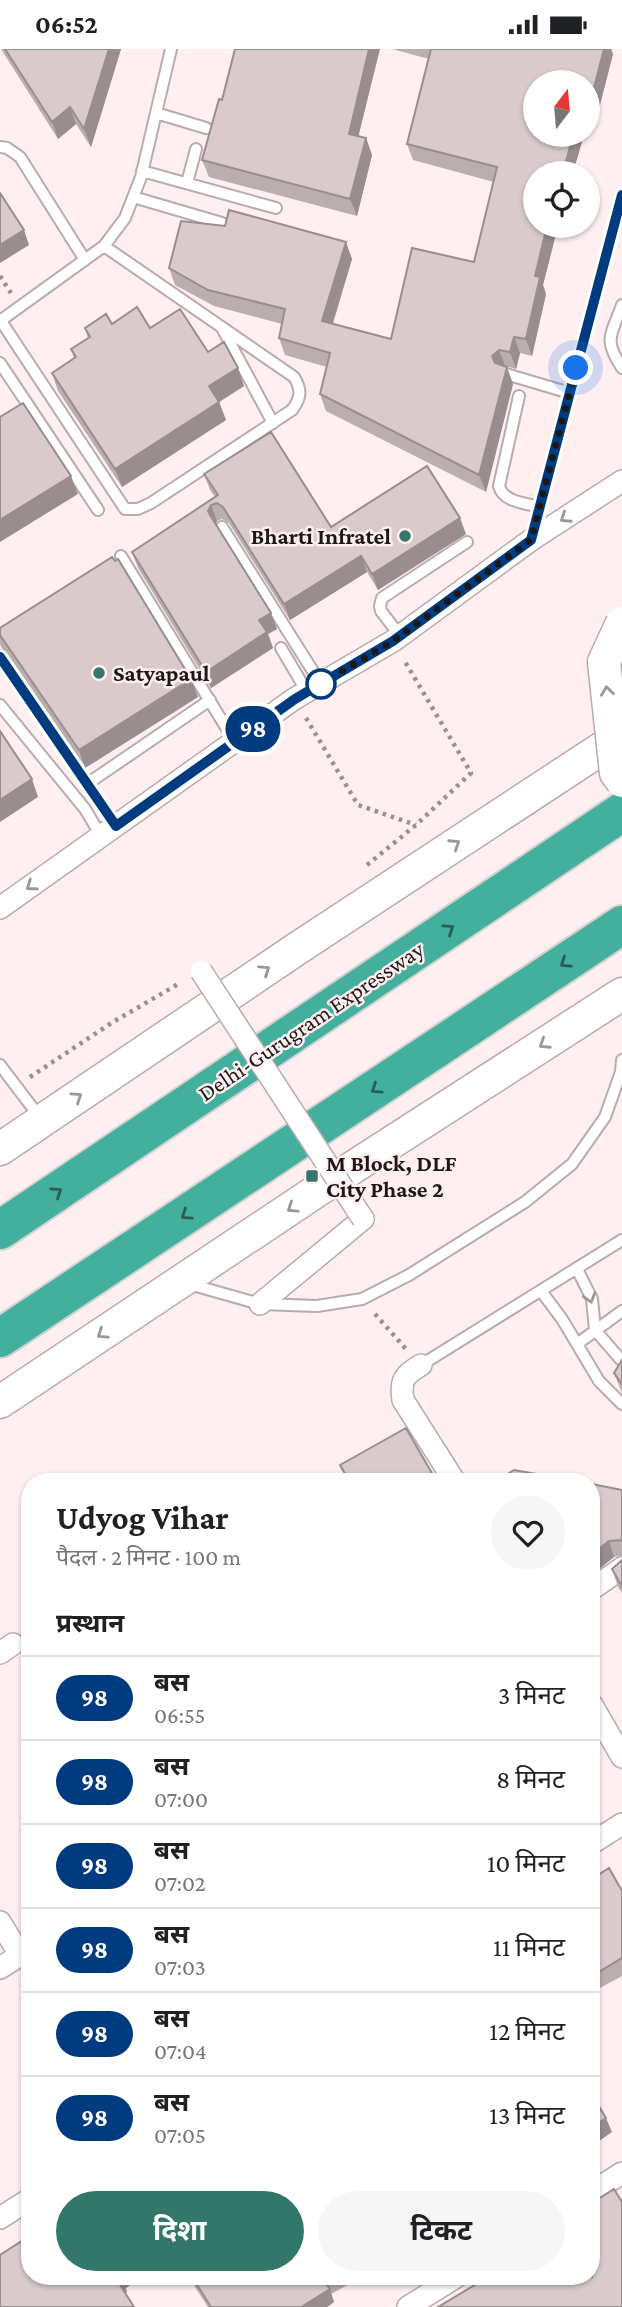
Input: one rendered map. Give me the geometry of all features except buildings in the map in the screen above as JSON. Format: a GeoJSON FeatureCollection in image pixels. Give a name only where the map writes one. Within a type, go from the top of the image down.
{"type":"FeatureCollection","features":[{"type":"Feature","properties":{"kind":"highway","name":"Delhi-Gurugram Expressway"},"geometry":{"type":"LineString","coordinates":[[0,1230],[622,812]]}},
{"type":"Feature","properties":{"kind":"highway"},"geometry":{"type":"LineString","coordinates":[[0,1338],[622,925]]}},
{"type":"Feature","properties":{"kind":"main road"},"geometry":{"type":"LineString","coordinates":[[622,623],[604,662],[617,773],[622,781]]}},
{"type":"Feature","properties":{"kind":"main road"},"geometry":{"type":"LineString","coordinates":[[0,1149],[298,948],[622,735]]}},
{"type":"Feature","properties":{"kind":"main road"},"geometry":{"type":"LineString","coordinates":[[0,1402],[622,994]]}},
{"type":"Feature","properties":{"kind":"street"},"geometry":{"type":"LineString","coordinates":[[0,908],[307,691],[396,639],[531,540],[622,481]]}},
{"type":"Feature","properties":{"kind":"street"},"geometry":{"type":"LineString","coordinates":[[201,971],[363,1219],[260,1304]]}},
{"type":"Feature","properties":{"kind":"street"},"geometry":{"type":"LineString","coordinates":[[421,1365],[407,1373],[401,1386],[403,1399],[449,1473]]}},
{"type":"Feature","properties":{"kind":"street"},"geometry":{"type":"LineString","coordinates":[[600,1583],[622,1568]]}},
{"type":"Feature","properties":{"kind":"street"},"geometry":{"type":"LineString","coordinates":[[600,1719],[622,1757]]}},
{"type":"Feature","properties":{"kind":"street"},"geometry":{"type":"LineString","coordinates":[[600,1838],[622,1824]]}},
{"type":"Feature","properties":{"kind":"street"},"geometry":{"type":"LineString","coordinates":[[0,1922],[21,1947]]}},
{"type":"Feature","properties":{"kind":"street"},"geometry":{"type":"LineString","coordinates":[[0,1968],[21,1955]]}},
{"type":"Feature","properties":{"kind":"street"},"geometry":{"type":"LineString","coordinates":[[600,2187],[622,2173]]}},
{"type":"Feature","properties":{"kind":"street"},"geometry":{"type":"LineString","coordinates":[[0,2218],[21,2205]]}},
{"type":"Feature","properties":{"kind":"street"},"geometry":{"type":"LineString","coordinates":[[408,2307],[443,2285]]}},
{"type":"Feature","properties":{"kind":"lane"},"geometry":{"type":"LineString","coordinates":[[104,246],[294,377],[300,387],[300,399],[292,410],[138,509],[125,509],[0,321],[104,246],[125,218],[142,171],[170,49]]}},
{"type":"Feature","properties":{"kind":"lane"},"geometry":{"type":"LineString","coordinates":[[156,113],[206,128]]}},
{"type":"Feature","properties":{"kind":"lane"},"geometry":{"type":"LineString","coordinates":[[0,147],[15,152],[20,157],[85,260]]}},
{"type":"Feature","properties":{"kind":"lane"},"geometry":{"type":"LineString","coordinates":[[187,183],[196,149]]}},
{"type":"Feature","properties":{"kind":"lane"},"geometry":{"type":"LineString","coordinates":[[142,171],[276,208]]}},
{"type":"Feature","properties":{"kind":"lane"},"geometry":{"type":"LineString","coordinates":[[531,540],[622,195]]}},
{"type":"Feature","properties":{"kind":"lane"},"geometry":{"type":"LineString","coordinates":[[133,197],[222,223]]}},
{"type":"Feature","properties":{"kind":"lane"},"geometry":{"type":"LineString","coordinates":[[181,225],[185,212]]}},
{"type":"Feature","properties":{"kind":"lane"},"geometry":{"type":"LineString","coordinates":[[610,242],[622,246]]}},
{"type":"Feature","properties":{"kind":"lane"},"geometry":{"type":"LineString","coordinates":[[622,305],[610,344],[611,352],[622,368]]}},
{"type":"Feature","properties":{"kind":"lane"},"geometry":{"type":"LineString","coordinates":[[220,326],[273,423]]}},
{"type":"Feature","properties":{"kind":"lane"},"geometry":{"type":"LineString","coordinates":[[0,363],[98,510]]}},
{"type":"Feature","properties":{"kind":"lane"},"geometry":{"type":"LineString","coordinates":[[506,375],[570,393]]}},
{"type":"Feature","properties":{"kind":"lane"},"geometry":{"type":"LineString","coordinates":[[519,396],[499,487],[506,498],[540,506]]}},
{"type":"Feature","properties":{"kind":"lane"},"geometry":{"type":"LineString","coordinates":[[222,527],[307,691]]}},
{"type":"Feature","properties":{"kind":"lane"},"geometry":{"type":"LineString","coordinates":[[396,639],[380,606],[382,598],[467,543]]}},
{"type":"Feature","properties":{"kind":"lane"},"geometry":{"type":"LineString","coordinates":[[121,556],[235,742]]}},
{"type":"Feature","properties":{"kind":"lane"},"geometry":{"type":"LineString","coordinates":[[281,648],[307,691]]}},
{"type":"Feature","properties":{"kind":"lane"},"geometry":{"type":"LineString","coordinates":[[0,657],[87,784],[108,831]]}},
{"type":"Feature","properties":{"kind":"lane"},"geometry":{"type":"LineString","coordinates":[[87,784],[209,700]]}},
{"type":"Feature","properties":{"kind":"lane"},"geometry":{"type":"LineString","coordinates":[[0,705],[85,809],[108,831]]}},
{"type":"Feature","properties":{"kind":"lane"},"geometry":{"type":"LineString","coordinates":[[181,1282],[260,1304],[317,1306],[362,1299],[409,1275],[524,1202],[572,1164],[605,1117],[621,1072],[622,1060]]}},
{"type":"Feature","properties":{"kind":"lane"},"geometry":{"type":"LineString","coordinates":[[0,1065],[42,1121]]}},
{"type":"Feature","properties":{"kind":"lane"},"geometry":{"type":"LineString","coordinates":[[421,1365],[622,1240]]}},
{"type":"Feature","properties":{"kind":"lane"},"geometry":{"type":"LineString","coordinates":[[577,1269],[592,1299],[595,1330],[621,1360]]}},
{"type":"Feature","properties":{"kind":"lane"},"geometry":{"type":"LineString","coordinates":[[541,1291],[599,1381],[622,1404]]}},
{"type":"Feature","properties":{"kind":"lane"},"geometry":{"type":"LineString","coordinates":[[577,1344],[622,1311]]}},
{"type":"Feature","properties":{"kind":"path"},"geometry":{"type":"LineString","coordinates":[[365,866],[415,825],[471,773],[396,639]]}},
{"type":"Feature","properties":{"kind":"path"},"geometry":{"type":"LineString","coordinates":[[307,691],[358,805],[415,825]]}},
{"type":"Feature","properties":{"kind":"path"},"geometry":{"type":"LineString","coordinates":[[16,1086],[113,1022]]}},
{"type":"Feature","properties":{"kind":"path"},"geometry":{"type":"LineString","coordinates":[[362,1299],[421,1365]]}},
{"type":"Feature","properties":{"kind":"bus line","name":"98"},"geometry":{"type":"LineString","coordinates":[[0,657],[116,826],[295,699],[393,641],[531,540],[622,195]]}},
{"type":"Feature","properties":{"kind":"place","name":"Bharti Infratel"},"geometry":{"type":"Point","coordinates":[405,536]}},
{"type":"Feature","properties":{"kind":"place","name":"Satyapaul"},"geometry":{"type":"Point","coordinates":[99,673]}},
{"type":"Feature","properties":{"kind":"place","name":"M Block, DLF City Phase 2"},"geometry":{"type":"Point","coordinates":[312,1176]}},
{"type":"Feature","properties":{"kind":"route"},"geometry":{"type":"LineString","coordinates":[[321,684],[393,641],[531,540],[576,368]]}}]}
